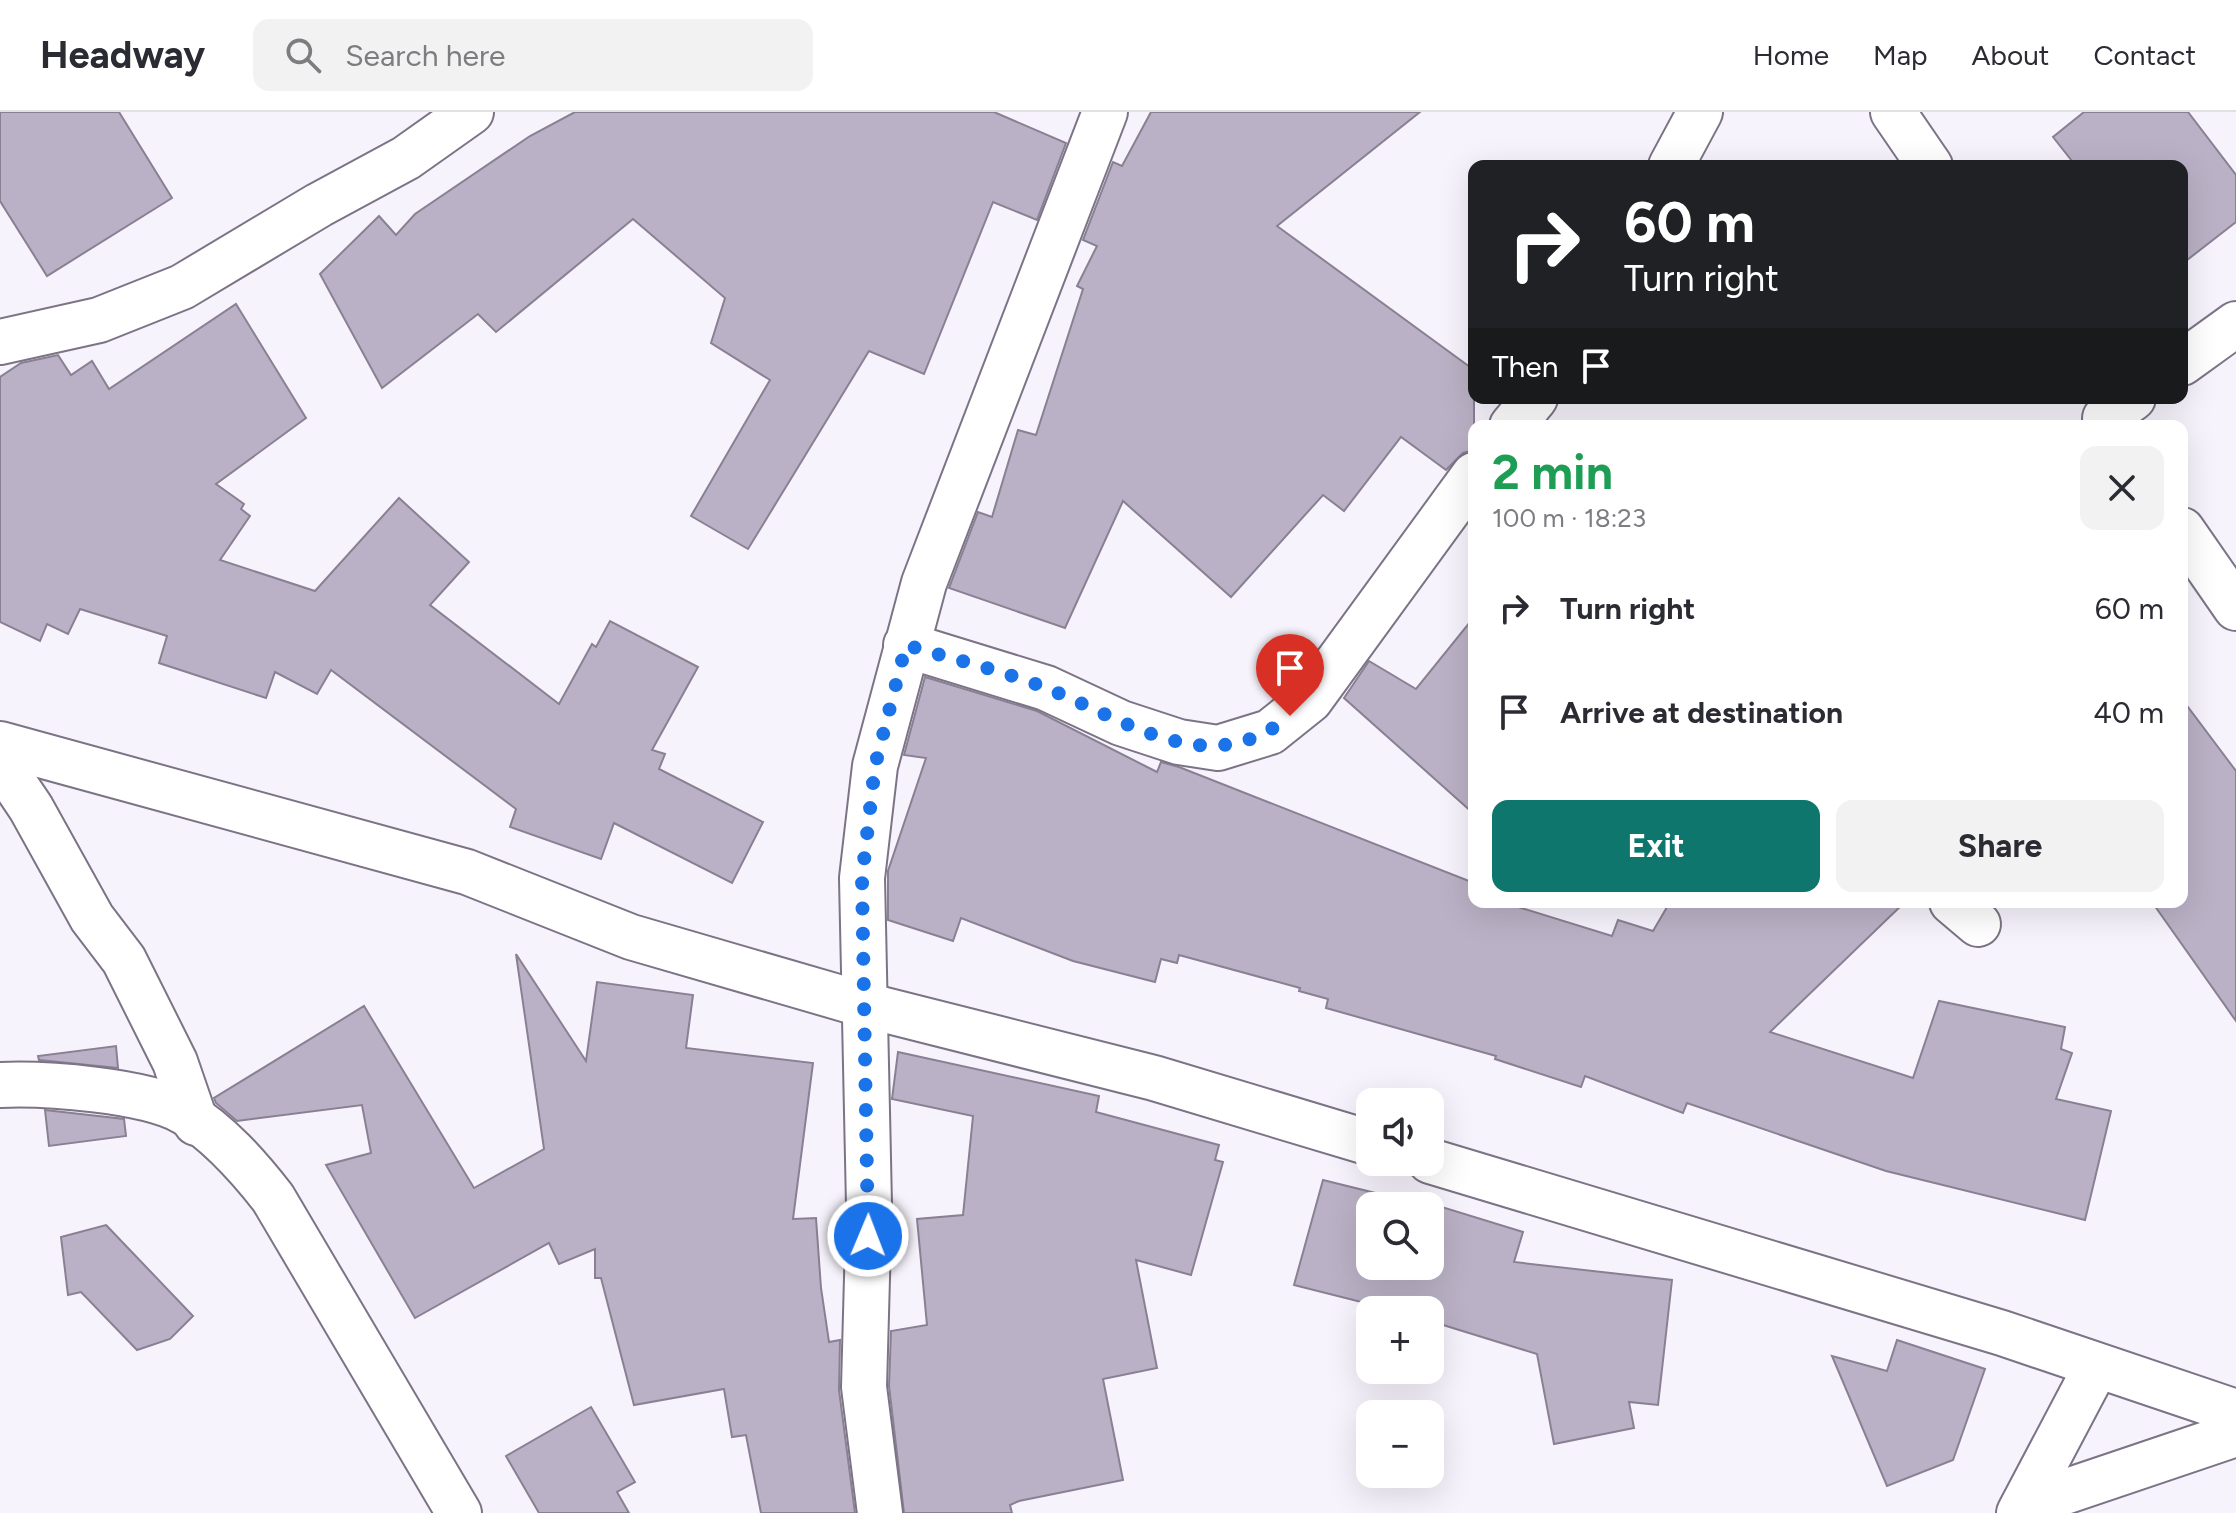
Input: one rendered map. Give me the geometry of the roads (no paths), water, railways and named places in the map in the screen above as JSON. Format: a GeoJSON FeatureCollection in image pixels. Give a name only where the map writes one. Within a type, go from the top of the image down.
{"type":"FeatureCollection","features":[{"type":"Feature","properties":{"kind":"street"},"geometry":{"type":"LineString","coordinates":[[0,342],[99,320],[182,287],[319,205],[406,158],[471,112]]}},
{"type":"Feature","properties":{"kind":"street"},"geometry":{"type":"LineString","coordinates":[[880,1513],[864,1387],[869,1205],[862,878],[875,766],[924,583],[1105,112]]}},
{"type":"Feature","properties":{"kind":"street"},"geometry":{"type":"LineString","coordinates":[[1674,160],[1700,112]]}},
{"type":"Feature","properties":{"kind":"street"},"geometry":{"type":"LineString","coordinates":[[1893,112],[1926,160]]}},
{"type":"Feature","properties":{"kind":"street"},"geometry":{"type":"LineString","coordinates":[[2188,359],[2236,324]]}},
{"type":"Feature","properties":{"kind":"street"},"geometry":{"type":"LineString","coordinates":[[1517,420],[1530,404]]}},
{"type":"Feature","properties":{"kind":"street"},"geometry":{"type":"LineString","coordinates":[[906,645],[1046,688],[1121,723],[1179,742],[1218,748],[1270,732],[1310,700],[1468,483]]}},
{"type":"Feature","properties":{"kind":"street"},"geometry":{"type":"LineString","coordinates":[[2188,539],[2236,608]]}},
{"type":"Feature","properties":{"kind":"street"},"geometry":{"type":"LineString","coordinates":[[0,744],[467,872],[631,937],[865,1005],[1154,1078],[1356,1139]]}},
{"type":"Feature","properties":{"kind":"street"},"geometry":{"type":"LineString","coordinates":[[0,762],[31,808],[92,918],[124,960],[175,1062],[196,1123]]}},
{"type":"Feature","properties":{"kind":"street"},"geometry":{"type":"LineString","coordinates":[[0,1085],[135,1096],[183,1112],[245,1161],[273,1198],[459,1513]]}},
{"type":"Feature","properties":{"kind":"street"},"geometry":{"type":"LineString","coordinates":[[1444,1165],[1943,1315],[2236,1412]]}},
{"type":"Feature","properties":{"kind":"street"},"geometry":{"type":"LineString","coordinates":[[2021,1509],[2096,1367]]}},
{"type":"Feature","properties":{"kind":"street"},"geometry":{"type":"LineString","coordinates":[[2021,1509],[2236,1434]]}}]}
